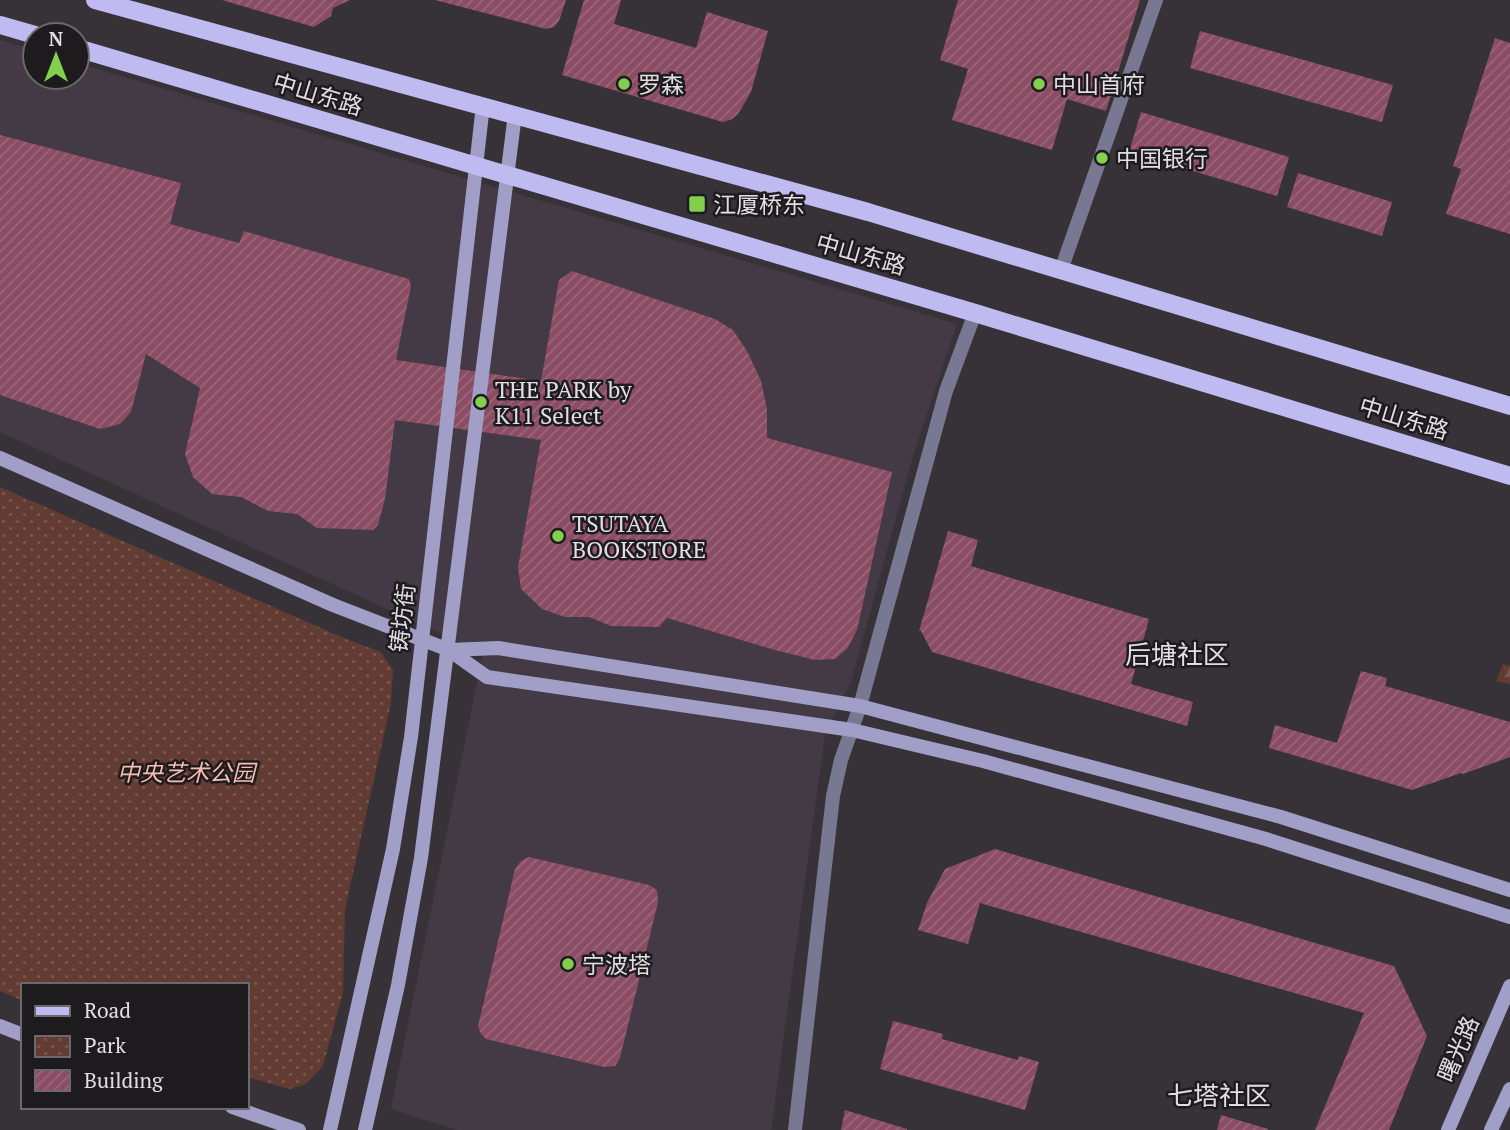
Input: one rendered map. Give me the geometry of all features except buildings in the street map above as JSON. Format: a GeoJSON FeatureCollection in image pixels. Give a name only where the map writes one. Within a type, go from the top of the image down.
{"type":"FeatureCollection","features":[{"type":"Feature","properties":{"kind":"main road","name":"中山东路"},"geometry":{"type":"LineString","coordinates":[[95,0],[868,212],[1510,406]]}},
{"type":"Feature","properties":{"kind":"main road"},"geometry":{"type":"LineString","coordinates":[[0,25],[21,31]]}},
{"type":"Feature","properties":{"kind":"main road","name":"中山东路"},"geometry":{"type":"LineString","coordinates":[[91,52],[975,313],[1510,475]]}},
{"type":"Feature","properties":{"kind":"street"},"geometry":{"type":"LineString","coordinates":[[1061,270],[1156,0]]}},
{"type":"Feature","properties":{"kind":"street","name":"铸坊街"},"geometry":{"type":"LineString","coordinates":[[330,1130],[394,849],[411,737],[484,105]]}},
{"type":"Feature","properties":{"kind":"street"},"geometry":{"type":"LineString","coordinates":[[365,1130],[398,985],[421,858],[515,114]]}},
{"type":"Feature","properties":{"kind":"street"},"geometry":{"type":"LineString","coordinates":[[795,1130],[833,796],[946,391],[975,313]]}},
{"type":"Feature","properties":{"kind":"street"},"geometry":{"type":"LineString","coordinates":[[0,458],[320,599],[449,650],[487,677],[852,730],[983,761],[1252,835],[1510,917]]}},
{"type":"Feature","properties":{"kind":"street"},"geometry":{"type":"LineString","coordinates":[[449,650],[498,648],[860,706],[1281,817],[1510,890]]}},
{"type":"Feature","properties":{"kind":"street","name":"曙光路"},"geometry":{"type":"LineString","coordinates":[[1448,1130],[1510,986]]}},
{"type":"Feature","properties":{"kind":"street"},"geometry":{"type":"LineString","coordinates":[[0,1026],[21,1034]]}},
{"type":"Feature","properties":{"kind":"street"},"geometry":{"type":"LineString","coordinates":[[1491,1130],[1510,1088]]}},
{"type":"Feature","properties":{"kind":"street"},"geometry":{"type":"LineString","coordinates":[[238,1109],[299,1130]]}},
{"type":"Feature","properties":{"kind":"shaded area"},"geometry":{"type":"Polygon","coordinates":[[[0,40],[21,46],[21,91],[91,91],[91,67],[957,324],[913,456],[851,682],[825,734],[771,1130],[457,1130],[391,1109],[483,653],[0,432],[0,40]]]}},
{"type":"Feature","properties":{"kind":"green space","name":"中央艺术公园"},"geometry":{"type":"Polygon","coordinates":[[[0,487],[381,652],[393,670],[391,703],[345,909],[343,992],[323,1066],[306,1084],[290,1089],[248,1077],[248,983],[21,983],[21,1000],[0,991],[0,487]]]}},
{"type":"Feature","properties":{"kind":"green space"},"geometry":{"type":"Polygon","coordinates":[[[1503,664],[1510,666],[1510,684],[1496,681],[1503,664]]]}},
{"type":"Feature","properties":{"kind":"place","name":"罗森"},"geometry":{"type":"Point","coordinates":[624,84]}},
{"type":"Feature","properties":{"kind":"place","name":"中山首府"},"geometry":{"type":"Point","coordinates":[1039,84]}},
{"type":"Feature","properties":{"kind":"place","name":"中国银行"},"geometry":{"type":"Point","coordinates":[1102,158]}},
{"type":"Feature","properties":{"kind":"place","name":"江厦桥东"},"geometry":{"type":"Point","coordinates":[697,204]}},
{"type":"Feature","properties":{"kind":"place","name":"THE PARK by K11 Select"},"geometry":{"type":"Point","coordinates":[481,402]}},
{"type":"Feature","properties":{"kind":"place","name":"TSUTAYA BOOKSTORE"},"geometry":{"type":"Point","coordinates":[558,536]}},
{"type":"Feature","properties":{"kind":"place","name":"宁波塔"},"geometry":{"type":"Point","coordinates":[568,964]}},
{"type":"Feature","properties":{"kind":"district","name":"后塘社区"},"geometry":{"type":"Point","coordinates":[1177,654]}},
{"type":"Feature","properties":{"kind":"district","name":"七塔社区"},"geometry":{"type":"Point","coordinates":[1219,1095]}}]}
